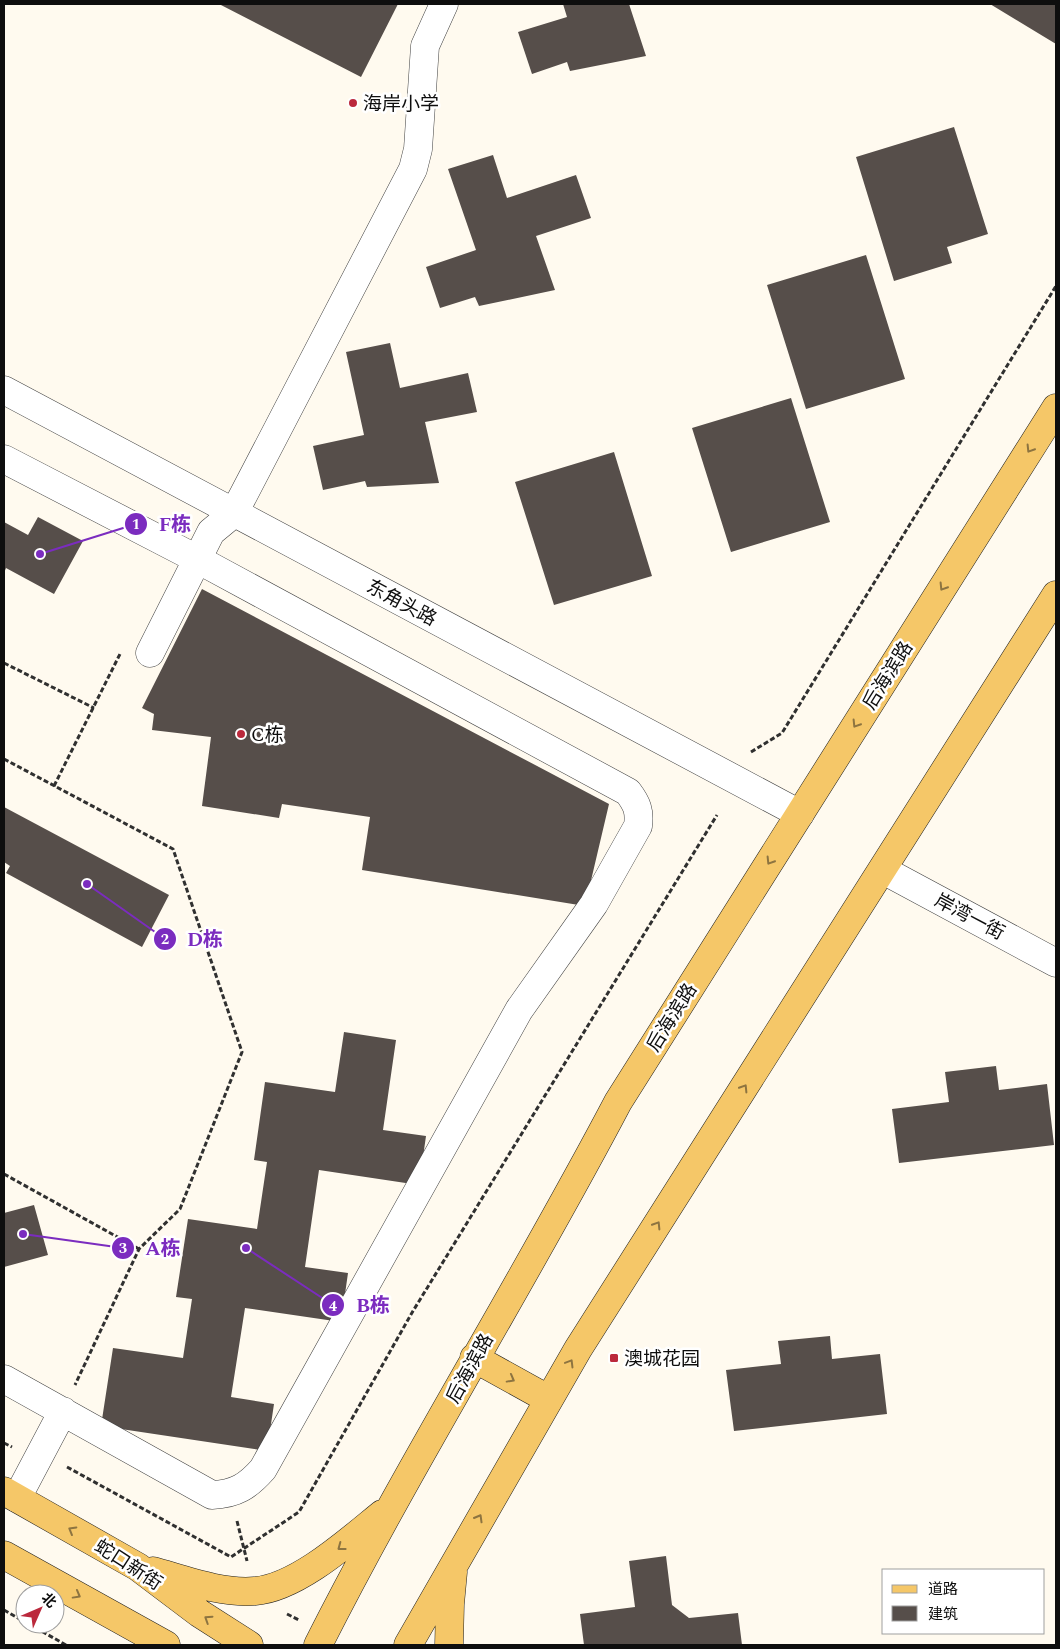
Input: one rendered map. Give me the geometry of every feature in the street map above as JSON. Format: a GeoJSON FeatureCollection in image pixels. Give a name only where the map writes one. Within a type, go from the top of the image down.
{"type":"FeatureCollection","features":[{"type":"Feature","properties":{"kind":"main road","name":"后海滨路"},"geometry":{"type":"LineString","coordinates":[[318,1645],[474,1358],[584,1166],[618,1102],[1056,408]]}},
{"type":"Feature","properties":{"kind":"main road"},"geometry":{"type":"LineString","coordinates":[[408,1645],[548,1399],[1056,596]]}},
{"type":"Feature","properties":{"kind":"main road"},"geometry":{"type":"LineString","coordinates":[[474,1358],[548,1399]]}},
{"type":"Feature","properties":{"kind":"main road","name":"蛇口新街"},"geometry":{"type":"LineString","coordinates":[[10,1494],[138,1567],[199,1613],[249,1645]]}},
{"type":"Feature","properties":{"kind":"main road"},"geometry":{"type":"LineString","coordinates":[[138,1567],[210,1586],[256,1592],[276,1586],[314,1566],[393,1505]]}},
{"type":"Feature","properties":{"kind":"main road"},"geometry":{"type":"LineString","coordinates":[[4,1555],[149,1638],[166,1645]]}},
{"type":"Feature","properties":{"kind":"main road"},"geometry":{"type":"LineString","coordinates":[[449,1645],[450,1604],[455,1560]]}},
{"type":"Feature","properties":{"kind":"street"},"geometry":{"type":"LineString","coordinates":[[150,653],[211,532],[234,513],[413,169],[418,149],[425,46],[444,4]]}},
{"type":"Feature","properties":{"kind":"street","name":"东角头路"},"geometry":{"type":"LineString","coordinates":[[4,390],[800,814]]}},
{"type":"Feature","properties":{"kind":"street"},"geometry":{"type":"LineString","coordinates":[[4,459],[197,559],[628,792],[636,803],[640,814],[638,826],[594,904],[538,979],[519,1010],[263,1469],[249,1486],[230,1494],[212,1495],[4,1379]]}},
{"type":"Feature","properties":{"kind":"street","name":"岸湾一街"},"geometry":{"type":"LineString","coordinates":[[883,870],[1056,963]]}},
{"type":"Feature","properties":{"kind":"street"},"geometry":{"type":"LineString","coordinates":[[10,1494],[62,1411]]}},
{"type":"Feature","properties":{"kind":"path"},"geometry":{"type":"LineString","coordinates":[[751,752],[782,733],[1056,286]]}},
{"type":"Feature","properties":{"kind":"path"},"geometry":{"type":"LineString","coordinates":[[4,663],[94,708]]}},
{"type":"Feature","properties":{"kind":"path"},"geometry":{"type":"LineString","coordinates":[[4,760],[173,849],[242,1052],[180,1209],[139,1249],[62,1411]]}},
{"type":"Feature","properties":{"kind":"path"},"geometry":{"type":"LineString","coordinates":[[4,1174],[139,1249]]}},
{"type":"Feature","properties":{"kind":"path"},"geometry":{"type":"LineString","coordinates":[[4,1610],[15,1616]]}},
{"type":"Feature","properties":{"kind":"path"},"geometry":{"type":"LineString","coordinates":[[47,1634],[66,1645]]}},
{"type":"Feature","properties":{"kind":"building"},"geometry":{"type":"Polygon","coordinates":[[[219,4],[398,4],[361,77],[219,4]]]}},
{"type":"Feature","properties":{"kind":"building"},"geometry":{"type":"Polygon","coordinates":[[[563,4],[629,4],[646,56],[570,71],[567,62],[532,74],[518,32],[567,17],[563,4]]]}},
{"type":"Feature","properties":{"kind":"building"},"geometry":{"type":"Polygon","coordinates":[[[990,4],[1056,4],[1056,44],[990,4]]]}},
{"type":"Feature","properties":{"kind":"building"},"geometry":{"type":"Polygon","coordinates":[[[954,127],[988,234],[947,247],[952,263],[894,281],[856,157],[954,127]]]}},
{"type":"Feature","properties":{"kind":"building"},"geometry":{"type":"Polygon","coordinates":[[[493,155],[507,198],[576,175],[591,218],[536,236],[555,290],[479,306],[475,297],[440,308],[426,267],[476,250],[448,169],[493,155]]]}},
{"type":"Feature","properties":{"kind":"building"},"geometry":{"type":"Polygon","coordinates":[[[866,255],[905,379],[806,409],[767,285],[866,255]]]}},
{"type":"Feature","properties":{"kind":"building"},"geometry":{"type":"Polygon","coordinates":[[[390,343],[400,388],[468,373],[477,412],[425,422],[439,483],[367,487],[365,481],[323,490],[313,446],[364,435],[346,352],[390,343]]]}},
{"type":"Feature","properties":{"kind":"building"},"geometry":{"type":"Polygon","coordinates":[[[791,398],[830,522],[731,552],[692,428],[791,398]]]}},
{"type":"Feature","properties":{"kind":"building"},"geometry":{"type":"Polygon","coordinates":[[[614,452],[652,576],[554,605],[515,482],[614,452]]]}},
{"type":"Feature","properties":{"kind":"building"},"geometry":{"type":"Polygon","coordinates":[[[38,517],[83,541],[54,594],[6,568],[4,573],[4,522],[28,535],[38,517]]]}},
{"type":"Feature","properties":{"kind":"building"},"geometry":{"type":"Polygon","coordinates":[[[202,589],[609,804],[585,906],[362,870],[370,817],[282,804],[279,818],[202,806],[211,737],[152,730],[154,714],[142,708],[202,589]]]}},
{"type":"Feature","properties":{"kind":"building"},"geometry":{"type":"Polygon","coordinates":[[[4,807],[169,895],[142,947],[6,873],[10,866],[4,862],[4,807]]]}},
{"type":"Feature","properties":{"kind":"building"},"geometry":{"type":"Polygon","coordinates":[[[344,1032],[396,1040],[383,1130],[426,1136],[419,1185],[319,1170],[305,1267],[348,1273],[341,1322],[245,1308],[231,1397],[274,1404],[267,1451],[101,1426],[113,1348],[183,1358],[192,1299],[176,1297],[188,1219],[257,1229],[267,1162],[254,1160],[265,1082],[335,1092],[344,1032]]]}},
{"type":"Feature","properties":{"kind":"building"},"geometry":{"type":"Polygon","coordinates":[[[996,1066],[999,1090],[1047,1084],[1054,1145],[899,1163],[892,1109],[949,1102],[945,1072],[996,1066]]]}},
{"type":"Feature","properties":{"kind":"building"},"geometry":{"type":"Polygon","coordinates":[[[34,1205],[48,1255],[4,1267],[4,1213],[34,1205]]]}},
{"type":"Feature","properties":{"kind":"building"},"geometry":{"type":"Polygon","coordinates":[[[830,1336],[832,1359],[880,1354],[887,1414],[734,1431],[726,1370],[781,1364],[778,1341],[830,1336]]]}},
{"type":"Feature","properties":{"kind":"building"},"geometry":{"type":"Polygon","coordinates":[[[666,1556],[672,1605],[689,1618],[738,1613],[742,1645],[584,1645],[580,1614],[635,1607],[629,1561],[666,1556]]]}},
{"type":"Feature","properties":{"kind":"place","name":"海岸小学"},"geometry":{"type":"Point","coordinates":[353,103]}},
{"type":"Feature","properties":{"kind":"place","name":"F栋"},"geometry":{"type":"Point","coordinates":[40,554]}},
{"type":"Feature","properties":{"kind":"place","name":"C栋"},"geometry":{"type":"Point","coordinates":[241,734]}},
{"type":"Feature","properties":{"kind":"place","name":"D栋"},"geometry":{"type":"Point","coordinates":[87,884]}},
{"type":"Feature","properties":{"kind":"place","name":"A栋"},"geometry":{"type":"Point","coordinates":[23,1234]}},
{"type":"Feature","properties":{"kind":"place","name":"B栋"},"geometry":{"type":"Point","coordinates":[246,1248]}},
{"type":"Feature","properties":{"kind":"place","name":"澳城花园"},"geometry":{"type":"Point","coordinates":[614,1358]}}]}
